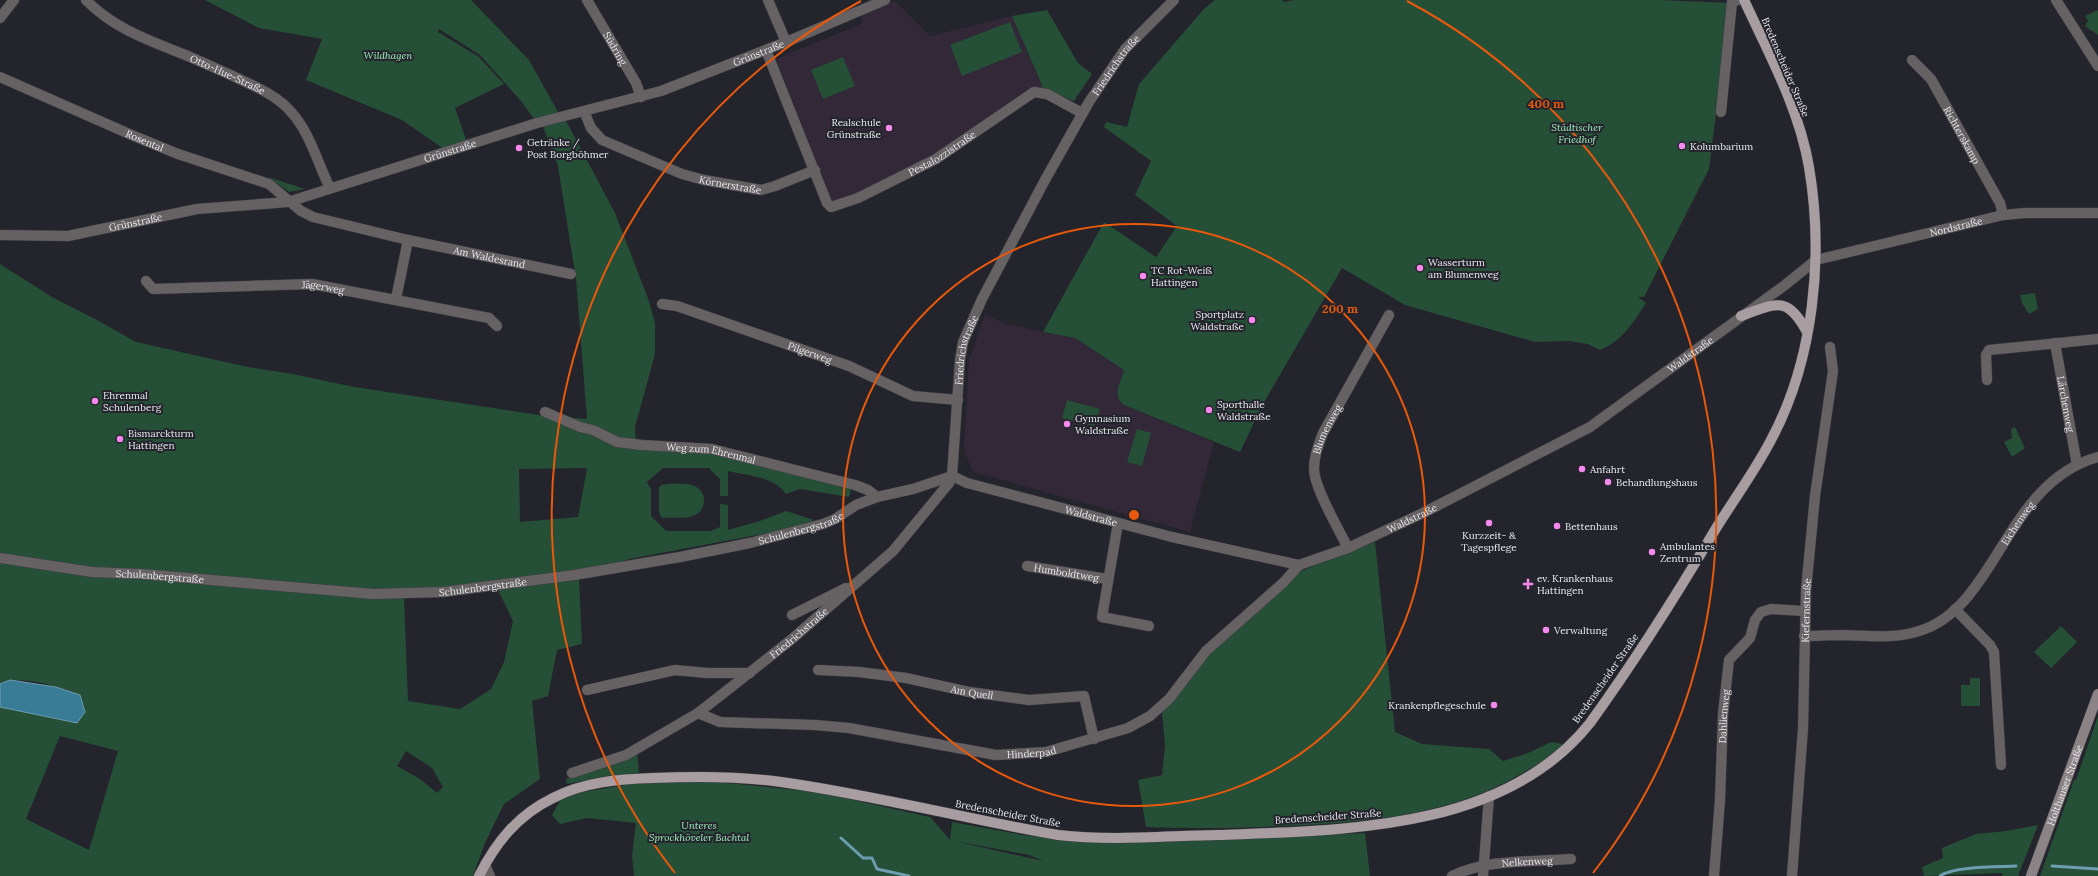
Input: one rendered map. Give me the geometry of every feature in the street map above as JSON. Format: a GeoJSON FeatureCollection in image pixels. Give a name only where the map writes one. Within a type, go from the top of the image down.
{"type":"FeatureCollection","features":[{"type":"Feature","properties":{"kind":"main road","name":"Bredenscheider Straße"},"geometry":{"type":"LineString","coordinates":[[479,876],[500,840],[511,828],[543,803],[580,787],[634,779],[704,776],[780,782],[1026,830],[1092,838],[1264,833],[1360,827],[1416,818],[1489,796],[1539,769],[1571,745],[1590,723],[1618,683],[1691,571],[1772,439],[1794,385],[1807,332],[1816,260],[1813,198],[1809,166],[1792,107],[1744,0]]}},
{"type":"Feature","properties":{"kind":"main road"},"geometry":{"type":"LineString","coordinates":[[1741,316],[1765,308],[1782,305],[1794,311],[1807,332]]}},
{"type":"Feature","properties":{"kind":"street"},"geometry":{"type":"LineString","coordinates":[[1,12],[14,0]]}},
{"type":"Feature","properties":{"kind":"street","name":"Otto-Hue-Straße"},"geometry":{"type":"LineString","coordinates":[[86,0],[104,16],[146,40],[253,85],[274,97],[292,113],[301,126],[330,188]]}},
{"type":"Feature","properties":{"kind":"street","name":"Südring"},"geometry":{"type":"LineString","coordinates":[[587,0],[636,83],[641,97]]}},
{"type":"Feature","properties":{"kind":"street"},"geometry":{"type":"LineString","coordinates":[[768,0],[786,42]]}},
{"type":"Feature","properties":{"kind":"street","name":"Grünstraße"},"geometry":{"type":"LineString","coordinates":[[0,235],[68,236],[197,209],[288,202],[537,123],[641,97],[675,86],[786,42],[885,0]]}},
{"type":"Feature","properties":{"kind":"street","name":"Friedrichstraße"},"geometry":{"type":"LineString","coordinates":[[572,773],[626,755],[698,713],[750,672],[893,551],[949,482],[952,476],[963,342],[989,285],[1082,113],[1125,49],[1174,0]]}},
{"type":"Feature","properties":{"kind":"street"},"geometry":{"type":"LineString","coordinates":[[1721,112],[1732,2],[1738,0]]}},
{"type":"Feature","properties":{"kind":"street"},"geometry":{"type":"LineString","coordinates":[[2056,0],[2098,66]]}},
{"type":"Feature","properties":{"kind":"street"},"geometry":{"type":"LineString","coordinates":[[766,50],[815,170]]}},
{"type":"Feature","properties":{"kind":"street","name":"Richterskamp"},"geometry":{"type":"LineString","coordinates":[[1912,60],[1931,79],[2000,203],[2003,215]]}},
{"type":"Feature","properties":{"kind":"street","name":"Rosental"},"geometry":{"type":"LineString","coordinates":[[0,77],[178,154],[261,180],[274,188],[288,202]]}},
{"type":"Feature","properties":{"kind":"street","name":"Pestalozzistraße"},"geometry":{"type":"LineString","coordinates":[[815,170],[827,203],[829,206],[833,206],[858,198],[936,159],[1034,92],[1047,94],[1082,113]]}},
{"type":"Feature","properties":{"kind":"street","name":"Körnerstraße"},"geometry":{"type":"LineString","coordinates":[[584,111],[590,128],[602,140],[682,174],[704,180],[761,190],[815,170]]}},
{"type":"Feature","properties":{"kind":"street","name":"Am Waldesrand"},"geometry":{"type":"LineString","coordinates":[[288,202],[313,217],[408,240],[571,274]]}},
{"type":"Feature","properties":{"kind":"street","name":"Nordstraße"},"geometry":{"type":"LineString","coordinates":[[1816,260],[2003,215],[2016,213],[2098,213]]}},
{"type":"Feature","properties":{"kind":"street"},"geometry":{"type":"LineString","coordinates":[[396,299],[408,240]]}},
{"type":"Feature","properties":{"kind":"street","name":"Waldstraße"},"geometry":{"type":"LineString","coordinates":[[952,476],[967,483],[1172,537],[1299,565],[1348,548],[1441,504],[1590,427],[1816,260]]}},
{"type":"Feature","properties":{"kind":"street","name":"Jägerweg"},"geometry":{"type":"LineString","coordinates":[[146,281],[153,289],[312,284],[489,318],[497,326]]}},
{"type":"Feature","properties":{"kind":"street","name":"Pilgerweg"},"geometry":{"type":"LineString","coordinates":[[662,304],[677,306],[776,339],[849,366],[913,396],[958,400]]}},
{"type":"Feature","properties":{"kind":"street","name":"Blumenweg"},"geometry":{"type":"LineString","coordinates":[[1348,548],[1319,488],[1314,471],[1315,453],[1323,433],[1389,315]]}},
{"type":"Feature","properties":{"kind":"street"},"geometry":{"type":"LineString","coordinates":[[1987,380],[1986,355],[1989,350],[2098,339]]}},
{"type":"Feature","properties":{"kind":"street","name":"Lärchenweg"},"geometry":{"type":"LineString","coordinates":[[2055,343],[2077,465]]}},
{"type":"Feature","properties":{"kind":"street","name":"Kiefernstraße"},"geometry":{"type":"LineString","coordinates":[[1792,876],[1803,728],[1805,666],[1804,611],[1814,496],[1833,370],[1830,347]]}},
{"type":"Feature","properties":{"kind":"street","name":"Weg zum Ehrenmal"},"geometry":{"type":"LineString","coordinates":[[545,412],[593,430],[617,442],[712,449],[855,485],[868,490],[877,497]]}},
{"type":"Feature","properties":{"kind":"street","name":"Eichenweg"},"geometry":{"type":"LineString","coordinates":[[1804,636],[1888,636],[1910,633],[1930,627],[1946,618],[1972,591],[2025,511],[2038,495],[2058,477],[2077,465],[2098,458]]}},
{"type":"Feature","properties":{"kind":"street","name":"Schulenbergstraße"},"geometry":{"type":"LineString","coordinates":[[0,558],[92,572],[142,574],[372,594],[443,592],[574,575],[680,557],[750,543],[823,524],[835,519],[856,505],[877,497],[913,489],[952,476]]}},
{"type":"Feature","properties":{"kind":"street","name":"Humboldtweg"},"geometry":{"type":"LineString","coordinates":[[1118,523],[1107,580],[1102,617],[1149,626]]}},
{"type":"Feature","properties":{"kind":"street","name":"Hinderpad"},"geometry":{"type":"LineString","coordinates":[[698,713],[720,722],[807,724],[849,728],[996,755],[1046,752],[1128,728],[1157,711],[1206,651],[1284,582],[1299,565]]}},
{"type":"Feature","properties":{"kind":"street","name":"Humboldtweg"},"geometry":{"type":"LineString","coordinates":[[1026,566],[1107,580]]}},
{"type":"Feature","properties":{"kind":"street"},"geometry":{"type":"LineString","coordinates":[[792,615],[858,582]]}},
{"type":"Feature","properties":{"kind":"street","name":"Dahlienweg"},"geometry":{"type":"LineString","coordinates":[[1714,876],[1720,800],[1723,714],[1729,660],[1750,638],[1755,620],[1760,612],[1771,608],[1804,611]]}},
{"type":"Feature","properties":{"kind":"street"},"geometry":{"type":"LineString","coordinates":[[1955,609],[1990,645],[1994,652],[2001,766]]}},
{"type":"Feature","properties":{"kind":"street"},"geometry":{"type":"LineString","coordinates":[[587,690],[675,670],[707,673],[750,672]]}},
{"type":"Feature","properties":{"kind":"street","name":"Am Quell"},"geometry":{"type":"LineString","coordinates":[[818,670],[859,672],[906,678],[969,692],[1029,700],[1084,696],[1094,739]]}},
{"type":"Feature","properties":{"kind":"street","name":"Holthauser Straße"},"geometry":{"type":"LineString","coordinates":[[2030,876],[2098,694]]}},
{"type":"Feature","properties":{"kind":"street"},"geometry":{"type":"LineString","coordinates":[[1484,871],[1489,796]]}},
{"type":"Feature","properties":{"kind":"street","name":"Nelkenweg"},"geometry":{"type":"LineString","coordinates":[[1452,876],[1467,870],[1484,871],[1571,859]]}},
{"type":"Feature","properties":{"kind":"street"},"geometry":{"type":"LineString","coordinates":[[485,865],[490,876]]}},
{"type":"Feature","properties":{"kind":"shaded area","name":"Realschule Grünstraße"},"geometry":{"type":"Polygon","coordinates":[[[895,1],[930,36],[1012,16],[1043,88],[1033,90],[934,157],[877,185],[832,203],[776,59],[863,23],[860,15],[895,1]]]}},
{"type":"Feature","properties":{"kind":"shaded area","name":"Gymnasium Waldstraße"},"geometry":{"type":"Polygon","coordinates":[[[985,314],[1003,323],[1075,338],[1125,370],[1117,395],[1124,405],[1214,442],[1190,532],[973,472],[965,453],[964,445],[969,360],[985,314]]]}},
{"type":"Feature","properties":{"kind":"green space","name":"Wildhagen"},"geometry":{"type":"Polygon","coordinates":[[[205,0],[471,0],[529,60],[558,112],[535,120],[521,101],[480,55],[439,29],[438,32],[479,57],[504,84],[455,108],[467,142],[444,149],[402,120],[306,80],[322,39],[259,28],[205,0]]]}},
{"type":"Feature","properties":{"kind":"green space","name":"Städtischer Friedhof"},"geometry":{"type":"Polygon","coordinates":[[[1215,0],[1282,0],[1284,2],[1294,0],[1660,0],[1730,3],[1709,169],[1644,297],[1638,297],[1646,303],[1632,324],[1615,342],[1600,350],[1588,344],[1569,341],[1535,342],[1405,305],[1342,268],[1263,404],[1240,452],[1124,405],[1118,398],[1118,389],[1124,370],[1075,338],[1043,332],[1104,222],[1156,257],[1177,226],[1135,195],[1151,161],[1104,127],[1106,122],[1127,127],[1139,84],[1204,9],[1215,0]]]}},
{"type":"Feature","properties":{"kind":"green space"},"geometry":{"type":"Polygon","coordinates":[[[1047,10],[1078,63],[1092,74],[1074,101],[1041,87],[1042,85],[1012,16],[1047,10]]]}},
{"type":"Feature","properties":{"kind":"green space"},"geometry":{"type":"Polygon","coordinates":[[[2098,10],[2098,35],[2085,26],[2088,21],[2085,16],[2098,10]]]}},
{"type":"Feature","properties":{"kind":"green space"},"geometry":{"type":"Polygon","coordinates":[[[1010,22],[1022,52],[962,76],[950,45],[1010,22]]]}},
{"type":"Feature","properties":{"kind":"green space"},"geometry":{"type":"Polygon","coordinates":[[[843,57],[855,86],[823,99],[811,70],[843,57]]]}},
{"type":"Feature","properties":{"kind":"green space"},"geometry":{"type":"Polygon","coordinates":[[[564,117],[615,213],[649,301],[655,323],[655,354],[635,427],[636,447],[706,450],[852,486],[849,497],[800,489],[786,494],[781,488],[767,480],[728,471],[728,496],[720,496],[720,479],[709,468],[663,468],[647,482],[651,489],[651,516],[666,531],[711,531],[720,527],[720,504],[728,505],[728,530],[760,521],[786,511],[814,520],[790,529],[629,559],[579,579],[582,644],[557,650],[548,696],[532,701],[540,779],[504,804],[485,843],[473,876],[0,876],[0,707],[77,723],[80,695],[51,685],[29,681],[9,681],[0,684],[0,264],[52,297],[136,342],[248,367],[293,374],[354,387],[539,415],[587,419],[576,279],[558,166],[542,124],[564,117]],[[587,468],[519,469],[520,522],[578,517],[587,468]],[[498,590],[404,596],[408,701],[460,709],[491,689],[504,662],[513,621],[498,590]],[[60,736],[26,819],[89,850],[118,751],[60,736]],[[406,751],[397,766],[420,779],[437,793],[443,787],[432,768],[406,751]]]}},
{"type":"Feature","properties":{"kind":"green space"},"geometry":{"type":"Polygon","coordinates":[[[268,177],[305,189],[289,192],[268,177]]]}},
{"type":"Feature","properties":{"kind":"green space"},"geometry":{"type":"Polygon","coordinates":[[[2035,293],[2038,309],[2029,314],[2022,303],[2020,295],[2035,293]]]}},
{"type":"Feature","properties":{"kind":"green space"},"geometry":{"type":"Polygon","coordinates":[[[1067,400],[1100,409],[1094,426],[1062,418],[1067,400]]]}},
{"type":"Feature","properties":{"kind":"green space"},"geometry":{"type":"Polygon","coordinates":[[[2015,427],[2025,448],[2012,457],[2004,442],[2012,438],[2011,429],[2015,427]]]}},
{"type":"Feature","properties":{"kind":"green space"},"geometry":{"type":"Polygon","coordinates":[[[1137,429],[1151,433],[1142,466],[1127,462],[1137,429]]]}},
{"type":"Feature","properties":{"kind":"green space"},"geometry":{"type":"Polygon","coordinates":[[[685,484],[692,485],[697,488],[701,491],[704,500],[701,509],[698,513],[690,517],[662,518],[659,512],[659,488],[661,485],[685,484]]]}},
{"type":"Feature","properties":{"kind":"green space"},"geometry":{"type":"Polygon","coordinates":[[[1375,542],[1395,732],[1422,744],[1489,749],[1503,761],[1528,753],[1551,742],[1563,744],[1538,764],[1493,788],[1465,799],[1405,815],[1344,823],[1313,825],[1214,828],[1146,827],[1138,780],[1162,775],[1165,745],[1162,712],[1207,654],[1296,573],[1375,542]]]}},
{"type":"Feature","properties":{"kind":"green space"},"geometry":{"type":"Polygon","coordinates":[[[2061,626],[2077,642],[2051,668],[2034,652],[2061,626]]]}},
{"type":"Feature","properties":{"kind":"green space"},"geometry":{"type":"Polygon","coordinates":[[[1970,678],[1980,678],[1980,706],[1961,706],[1961,685],[1970,685],[1970,678]]]}},
{"type":"Feature","properties":{"kind":"green space"},"geometry":{"type":"Polygon","coordinates":[[[2098,716],[2098,876],[2040,876],[2074,780],[2076,780],[2098,716]]]}},
{"type":"Feature","properties":{"kind":"green space"},"geometry":{"type":"Polygon","coordinates":[[[637,751],[639,773],[603,777],[567,784],[566,779],[586,773],[637,751]]]}},
{"type":"Feature","properties":{"kind":"green space","name":"Unteres Sprockhöveler Bachtal"},"geometry":{"type":"Polygon","coordinates":[[[663,779],[738,784],[817,792],[930,817],[950,840],[952,822],[1023,835],[1099,843],[1266,838],[1365,833],[1370,876],[634,876],[632,856],[636,823],[587,818],[560,824],[552,815],[561,799],[582,792],[663,779]],[[954,841],[1043,861],[1029,855],[954,841]]]}},
{"type":"Feature","properties":{"kind":"green space"},"geometry":{"type":"Polygon","coordinates":[[[2038,825],[2018,876],[2002,876],[2003,873],[1924,876],[1922,867],[1943,858],[1942,848],[1976,834],[2006,831],[2038,825]]]}},
{"type":"Feature","properties":{"kind":"water"},"geometry":{"type":"Polygon","coordinates":[[[10,680],[56,687],[80,695],[85,712],[77,723],[0,707],[0,684],[10,680]]]}},
{"type":"Feature","properties":{"kind":"waterway"},"geometry":{"type":"LineString","coordinates":[[841,838],[863,858],[872,858],[877,869],[909,876]]}},
{"type":"Feature","properties":{"kind":"waterway"},"geometry":{"type":"LineString","coordinates":[[1940,876],[1955,870],[2016,866]]}},
{"type":"Feature","properties":{"kind":"waterway"},"geometry":{"type":"LineString","coordinates":[[2052,866],[2098,869]]}},
{"type":"Feature","properties":{"kind":"place","name":"Realschule Grünstraße"},"geometry":{"type":"Point","coordinates":[889,128]}},
{"type":"Feature","properties":{"kind":"place","name":"Kolumbarium"},"geometry":{"type":"Point","coordinates":[1682,146]}},
{"type":"Feature","properties":{"kind":"place","name":"Getränke / Post Borgböhmer"},"geometry":{"type":"Point","coordinates":[519,148]}},
{"type":"Feature","properties":{"kind":"place","name":"Wasserturm am Blumenweg"},"geometry":{"type":"Point","coordinates":[1420,268]}},
{"type":"Feature","properties":{"kind":"place","name":"TC Rot-Weiß Hattingen"},"geometry":{"type":"Point","coordinates":[1143,276]}},
{"type":"Feature","properties":{"kind":"place","name":"Sportplatz Waldstraße"},"geometry":{"type":"Point","coordinates":[1252,320]}},
{"type":"Feature","properties":{"kind":"place","name":"Ehrenmal Schulenberg"},"geometry":{"type":"Point","coordinates":[95,401]}},
{"type":"Feature","properties":{"kind":"place","name":"Sporthalle Waldstraße"},"geometry":{"type":"Point","coordinates":[1209,410]}},
{"type":"Feature","properties":{"kind":"place","name":"Gymnasium Waldstraße"},"geometry":{"type":"Point","coordinates":[1067,424]}},
{"type":"Feature","properties":{"kind":"place","name":"Bismarckturm Hattingen"},"geometry":{"type":"Point","coordinates":[120,439]}},
{"type":"Feature","properties":{"kind":"place","name":"Anfahrt"},"geometry":{"type":"Point","coordinates":[1582,469]}},
{"type":"Feature","properties":{"kind":"place","name":"Behandlungshaus"},"geometry":{"type":"Point","coordinates":[1608,482]}},
{"type":"Feature","properties":{"kind":"place","name":"Kurzzeit- & Tagespflege"},"geometry":{"type":"Point","coordinates":[1489,523]}},
{"type":"Feature","properties":{"kind":"place","name":"Bettenhaus"},"geometry":{"type":"Point","coordinates":[1557,526]}},
{"type":"Feature","properties":{"kind":"place","name":"Ambulantes Zentrum"},"geometry":{"type":"Point","coordinates":[1652,552]}},
{"type":"Feature","properties":{"kind":"place","name":"ev. Krankenhaus Hattingen"},"geometry":{"type":"Point","coordinates":[1528,584]}},
{"type":"Feature","properties":{"kind":"place","name":"Verwaltung"},"geometry":{"type":"Point","coordinates":[1546,630]}},
{"type":"Feature","properties":{"kind":"place","name":"Krankenpflegeschule"},"geometry":{"type":"Point","coordinates":[1494,705]}}]}
